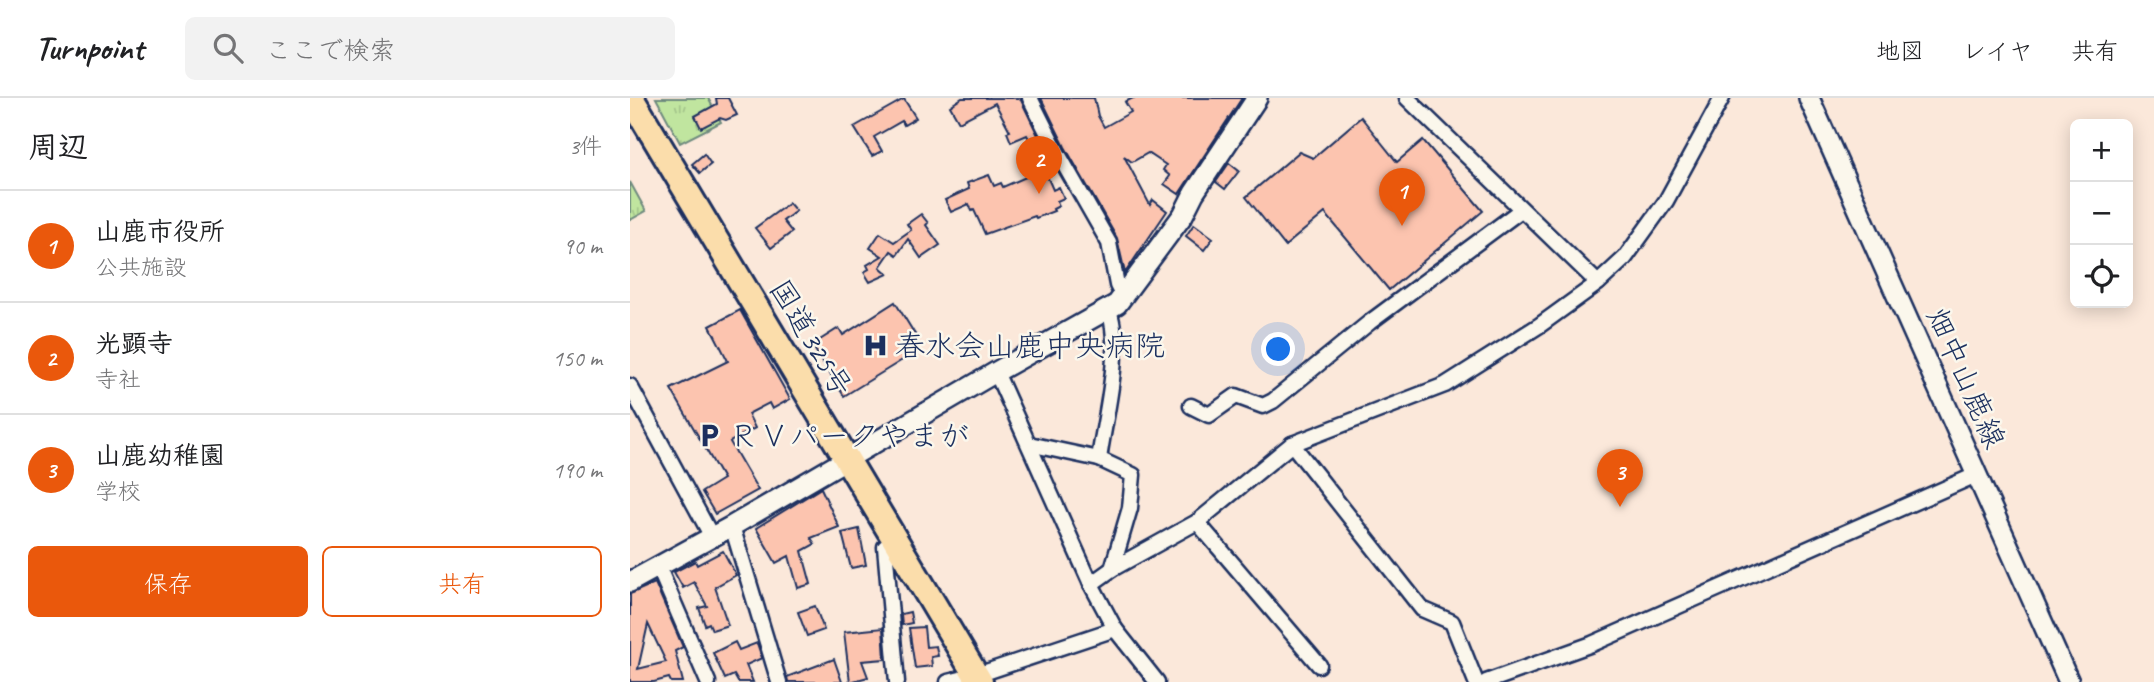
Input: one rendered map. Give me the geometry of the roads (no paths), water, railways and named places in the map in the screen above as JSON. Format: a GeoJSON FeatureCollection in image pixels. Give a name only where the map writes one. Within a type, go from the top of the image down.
{"type":"FeatureCollection","features":[{"type":"Feature","properties":{"kind":"highway","name":"国道325号"},"geometry":{"type":"LineString","coordinates":[[631,98],[978,678]]}},
{"type":"Feature","properties":{"kind":"main road"},"geometry":{"type":"LineString","coordinates":[[630,582],[1116,304],[1183,215],[1194,193],[1257,98]]}},
{"type":"Feature","properties":{"kind":"main road","name":"畑中山鹿線"},"geometry":{"type":"LineString","coordinates":[[1809,98],[2069,682]]}},
{"type":"Feature","properties":{"kind":"street"},"geometry":{"type":"LineString","coordinates":[[1030,98],[1057,152],[1109,243],[1117,285],[1112,318],[1114,360],[1099,459]]}},
{"type":"Feature","properties":{"kind":"street"},"geometry":{"type":"LineString","coordinates":[[1407,98],[1598,282]]}},
{"type":"Feature","properties":{"kind":"street"},"geometry":{"type":"LineString","coordinates":[[1091,584],[1112,569],[1197,522],[1292,444],[1445,385],[1540,325],[1598,282],[1625,258],[1666,201],[1722,98]]}},
{"type":"Feature","properties":{"kind":"street"},"geometry":{"type":"LineString","coordinates":[[1191,406],[1209,415],[1236,396],[1264,406],[1273,401],[1370,323],[1521,210]]}},
{"type":"Feature","properties":{"kind":"street"},"geometry":{"type":"LineString","coordinates":[[996,372],[1091,584],[1115,629],[1157,682]]}},
{"type":"Feature","properties":{"kind":"street"},"geometry":{"type":"LineString","coordinates":[[630,386],[712,537]]}},
{"type":"Feature","properties":{"kind":"street"},"geometry":{"type":"LineString","coordinates":[[1029,444],[1099,459],[1133,475],[1130,508],[1112,569]]}},
{"type":"Feature","properties":{"kind":"street"},"geometry":{"type":"LineString","coordinates":[[1292,444],[1422,609],[1452,622],[1476,682]]}},
{"type":"Feature","properties":{"kind":"street"},"geometry":{"type":"LineString","coordinates":[[1486,682],[1592,644],[1976,475]]}},
{"type":"Feature","properties":{"kind":"street"},"geometry":{"type":"LineString","coordinates":[[1197,522],[1319,665]]}},
{"type":"Feature","properties":{"kind":"street"},"geometry":{"type":"LineString","coordinates":[[732,526],[779,682]]}},
{"type":"Feature","properties":{"kind":"street"},"geometry":{"type":"LineString","coordinates":[[894,541],[885,547],[897,682]]}},
{"type":"Feature","properties":{"kind":"street"},"geometry":{"type":"LineString","coordinates":[[658,566],[708,682]]}},
{"type":"Feature","properties":{"kind":"street"},"geometry":{"type":"LineString","coordinates":[[948,682],[978,678],[1115,629]]}},
{"type":"Feature","properties":{"kind":"place","name":"光顕寺"},"geometry":{"type":"Point","coordinates":[1039,194]}},
{"type":"Feature","properties":{"kind":"place","name":"山鹿市役所"},"geometry":{"type":"Point","coordinates":[1402,226]}},
{"type":"Feature","properties":{"kind":"place","name":"春水会山鹿中央病院"},"geometry":{"type":"Point","coordinates":[875,346]}},
{"type":"Feature","properties":{"kind":"place","name":"ＲＶパークやまが"},"geometry":{"type":"Point","coordinates":[709,436]}},
{"type":"Feature","properties":{"kind":"place","name":"山鹿幼稚園"},"geometry":{"type":"Point","coordinates":[1620,507]}}]}
